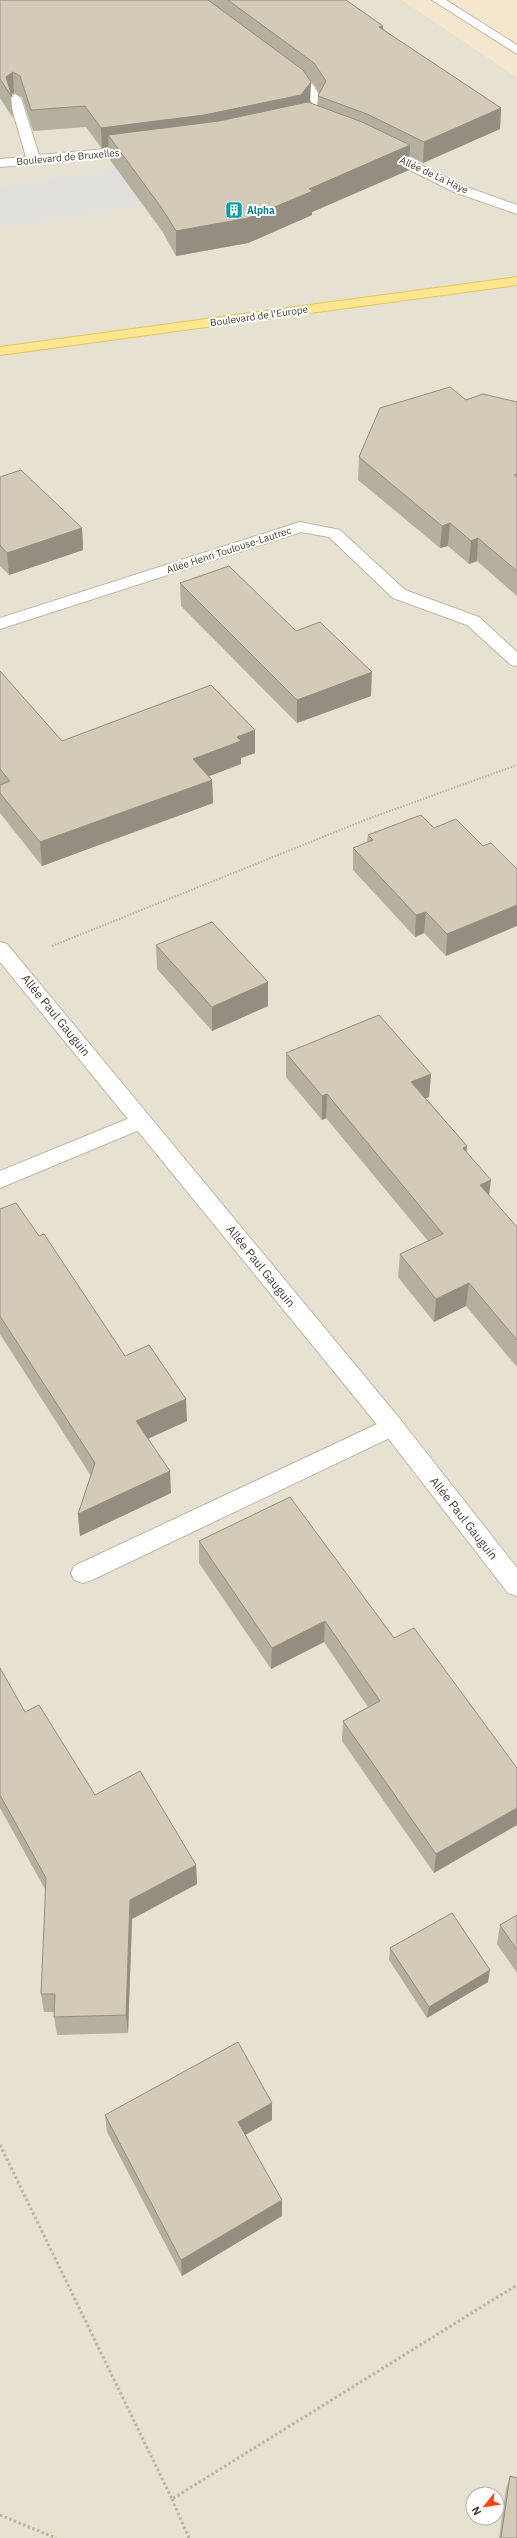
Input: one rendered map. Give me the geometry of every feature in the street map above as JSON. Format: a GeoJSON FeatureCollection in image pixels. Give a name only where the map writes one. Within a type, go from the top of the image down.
{"type":"FeatureCollection","features":[{"type":"Feature","properties":{"kind":"main road","name":"Boulevard de l'Europe"},"geometry":{"type":"LineString","coordinates":[[0,351],[517,281]]}},
{"type":"Feature","properties":{"kind":"street"},"geometry":{"type":"LineString","coordinates":[[438,0],[517,50]]}},
{"type":"Feature","properties":{"kind":"street"},"geometry":{"type":"LineString","coordinates":[[277,65],[309,88],[318,103],[307,120]]}},
{"type":"Feature","properties":{"kind":"street"},"geometry":{"type":"LineString","coordinates":[[15,98],[34,160]]}},
{"type":"Feature","properties":{"kind":"street"},"geometry":{"type":"LineString","coordinates":[[281,128],[307,120],[320,125]]}},
{"type":"Feature","properties":{"kind":"street","name":"Allée de La Haye"},"geometry":{"type":"LineString","coordinates":[[372,145],[459,189],[517,210]]}},
{"type":"Feature","properties":{"kind":"street","name":"Boulevard de Bruxelles"},"geometry":{"type":"LineString","coordinates":[[0,163],[149,149]]}},
{"type":"Feature","properties":{"kind":"street","name":"Allée Henri Toulouse-Lautrec"},"geometry":{"type":"LineString","coordinates":[[0,624],[300,527],[334,532],[399,594],[473,621],[517,662]]}},
{"type":"Feature","properties":{"kind":"street","name":"Allée Paul Gauguin"},"geometry":{"type":"LineString","coordinates":[[6,956],[392,1426],[517,1586]]}},
{"type":"Feature","properties":{"kind":"street"},"geometry":{"type":"LineString","coordinates":[[0,1180],[142,1120]]}},
{"type":"Feature","properties":{"kind":"street"},"geometry":{"type":"LineString","coordinates":[[83,1573],[392,1426]]}},
{"type":"Feature","properties":{"kind":"path"},"geometry":{"type":"LineString","coordinates":[[6,956],[364,820],[517,765]]}},
{"type":"Feature","properties":{"kind":"path"},"geometry":{"type":"LineString","coordinates":[[0,2144],[172,2499],[189,2538]]}},
{"type":"Feature","properties":{"kind":"path"},"geometry":{"type":"LineString","coordinates":[[172,2499],[517,2285]]}},
{"type":"Feature","properties":{"kind":"path"},"geometry":{"type":"LineString","coordinates":[[0,2515],[56,2538]]}},
{"type":"Feature","properties":{"kind":"shaded area"},"geometry":{"type":"Polygon","coordinates":[[[0,0],[402,0],[517,77],[517,2538],[0,2538],[0,0]]]}},
{"type":"Feature","properties":{"kind":"shaded area"},"geometry":{"type":"Polygon","coordinates":[[[402,0],[517,0],[517,77],[402,0]]]}},
{"type":"Feature","properties":{"kind":"shaded area"},"geometry":{"type":"Polygon","coordinates":[[[156,162],[182,198],[4,228],[0,221],[0,187],[156,162]]]}},
{"type":"Feature","properties":{"kind":"building"},"geometry":{"type":"Polygon","coordinates":[[[0,0],[208,0],[303,70],[311,82],[301,95],[204,115],[101,128],[85,106],[31,110],[20,76],[13,72],[6,77],[12,97],[0,79],[0,0]]]}},
{"type":"Feature","properties":{"kind":"building"},"geometry":{"type":"Polygon","coordinates":[[[228,0],[346,0],[383,26],[379,27],[501,108],[424,142],[367,114],[318,96],[326,81],[314,63],[228,0]]]}},
{"type":"Feature","properties":{"kind":"building"},"geometry":{"type":"Polygon","coordinates":[[[308,102],[362,122],[410,145],[309,189],[313,191],[248,218],[176,231],[161,207],[108,135],[219,121],[308,102]]]}},
{"type":"Feature","properties":{"kind":"building"},"geometry":{"type":"Polygon","coordinates":[[[450,387],[466,400],[483,394],[517,402],[517,474],[514,475],[517,477],[517,571],[478,538],[471,541],[450,523],[442,526],[359,457],[380,408],[450,387]]]}},
{"type":"Feature","properties":{"kind":"building"},"geometry":{"type":"Polygon","coordinates":[[[21,470],[82,528],[7,553],[0,545],[0,477],[21,470]]]}},
{"type":"Feature","properties":{"kind":"building"},"geometry":{"type":"Polygon","coordinates":[[[229,566],[296,631],[320,622],[372,672],[297,700],[180,583],[229,566]]]}},
{"type":"Feature","properties":{"kind":"building"},"geometry":{"type":"Polygon","coordinates":[[[0,671],[62,741],[211,685],[255,730],[237,737],[241,741],[193,759],[212,780],[40,842],[0,793],[0,785],[10,781],[0,769],[0,671]]]}},
{"type":"Feature","properties":{"kind":"building"},"geometry":{"type":"Polygon","coordinates":[[[421,815],[434,828],[456,819],[483,846],[491,843],[517,869],[517,905],[447,934],[426,912],[416,915],[353,848],[373,840],[368,835],[421,815]]]}},
{"type":"Feature","properties":{"kind":"building"},"geometry":{"type":"Polygon","coordinates":[[[212,922],[268,982],[212,1007],[156,945],[212,922]]]}},
{"type":"Feature","properties":{"kind":"building"},"geometry":{"type":"Polygon","coordinates":[[[379,1015],[431,1074],[411,1082],[467,1146],[463,1148],[491,1180],[480,1185],[517,1227],[517,1340],[469,1283],[436,1299],[400,1254],[443,1234],[327,1094],[322,1096],[286,1053],[379,1015]]]}},
{"type":"Feature","properties":{"kind":"building"},"geometry":{"type":"Polygon","coordinates":[[[16,1203],[39,1236],[44,1234],[125,1356],[149,1345],[186,1399],[136,1421],[170,1471],[78,1514],[95,1463],[0,1316],[0,1209],[16,1203]]]}},
{"type":"Feature","properties":{"kind":"building"},"geometry":{"type":"Polygon","coordinates":[[[290,1497],[394,1638],[414,1628],[517,1768],[517,1808],[436,1854],[343,1721],[380,1701],[325,1621],[272,1648],[199,1541],[290,1497]]]}},
{"type":"Feature","properties":{"kind":"building"},"geometry":{"type":"Polygon","coordinates":[[[0,1668],[25,1712],[39,1705],[95,1795],[140,1771],[196,1865],[130,1900],[126,2015],[54,2017],[55,1994],[41,1994],[46,1878],[0,1795],[0,1668]]]}},
{"type":"Feature","properties":{"kind":"building"},"geometry":{"type":"Polygon","coordinates":[[[452,1913],[490,1970],[429,2007],[390,1948],[452,1913]]]}},
{"type":"Feature","properties":{"kind":"building"},"geometry":{"type":"Polygon","coordinates":[[[517,1915],[517,1950],[500,1925],[517,1915]]]}},
{"type":"Feature","properties":{"kind":"building"},"geometry":{"type":"Polygon","coordinates":[[[238,2042],[272,2103],[238,2122],[282,2200],[181,2260],[105,2115],[238,2042]]]}},
{"type":"Feature","properties":{"kind":"building"},"geometry":{"type":"Polygon","coordinates":[[[510,2476],[517,2478],[517,2538],[501,2538],[503,2526],[505,2526],[505,2510],[510,2476]]]}},
{"type":"Feature","properties":{"kind":"place","name":"Alpha"},"geometry":{"type":"Point","coordinates":[234,210]}}]}
